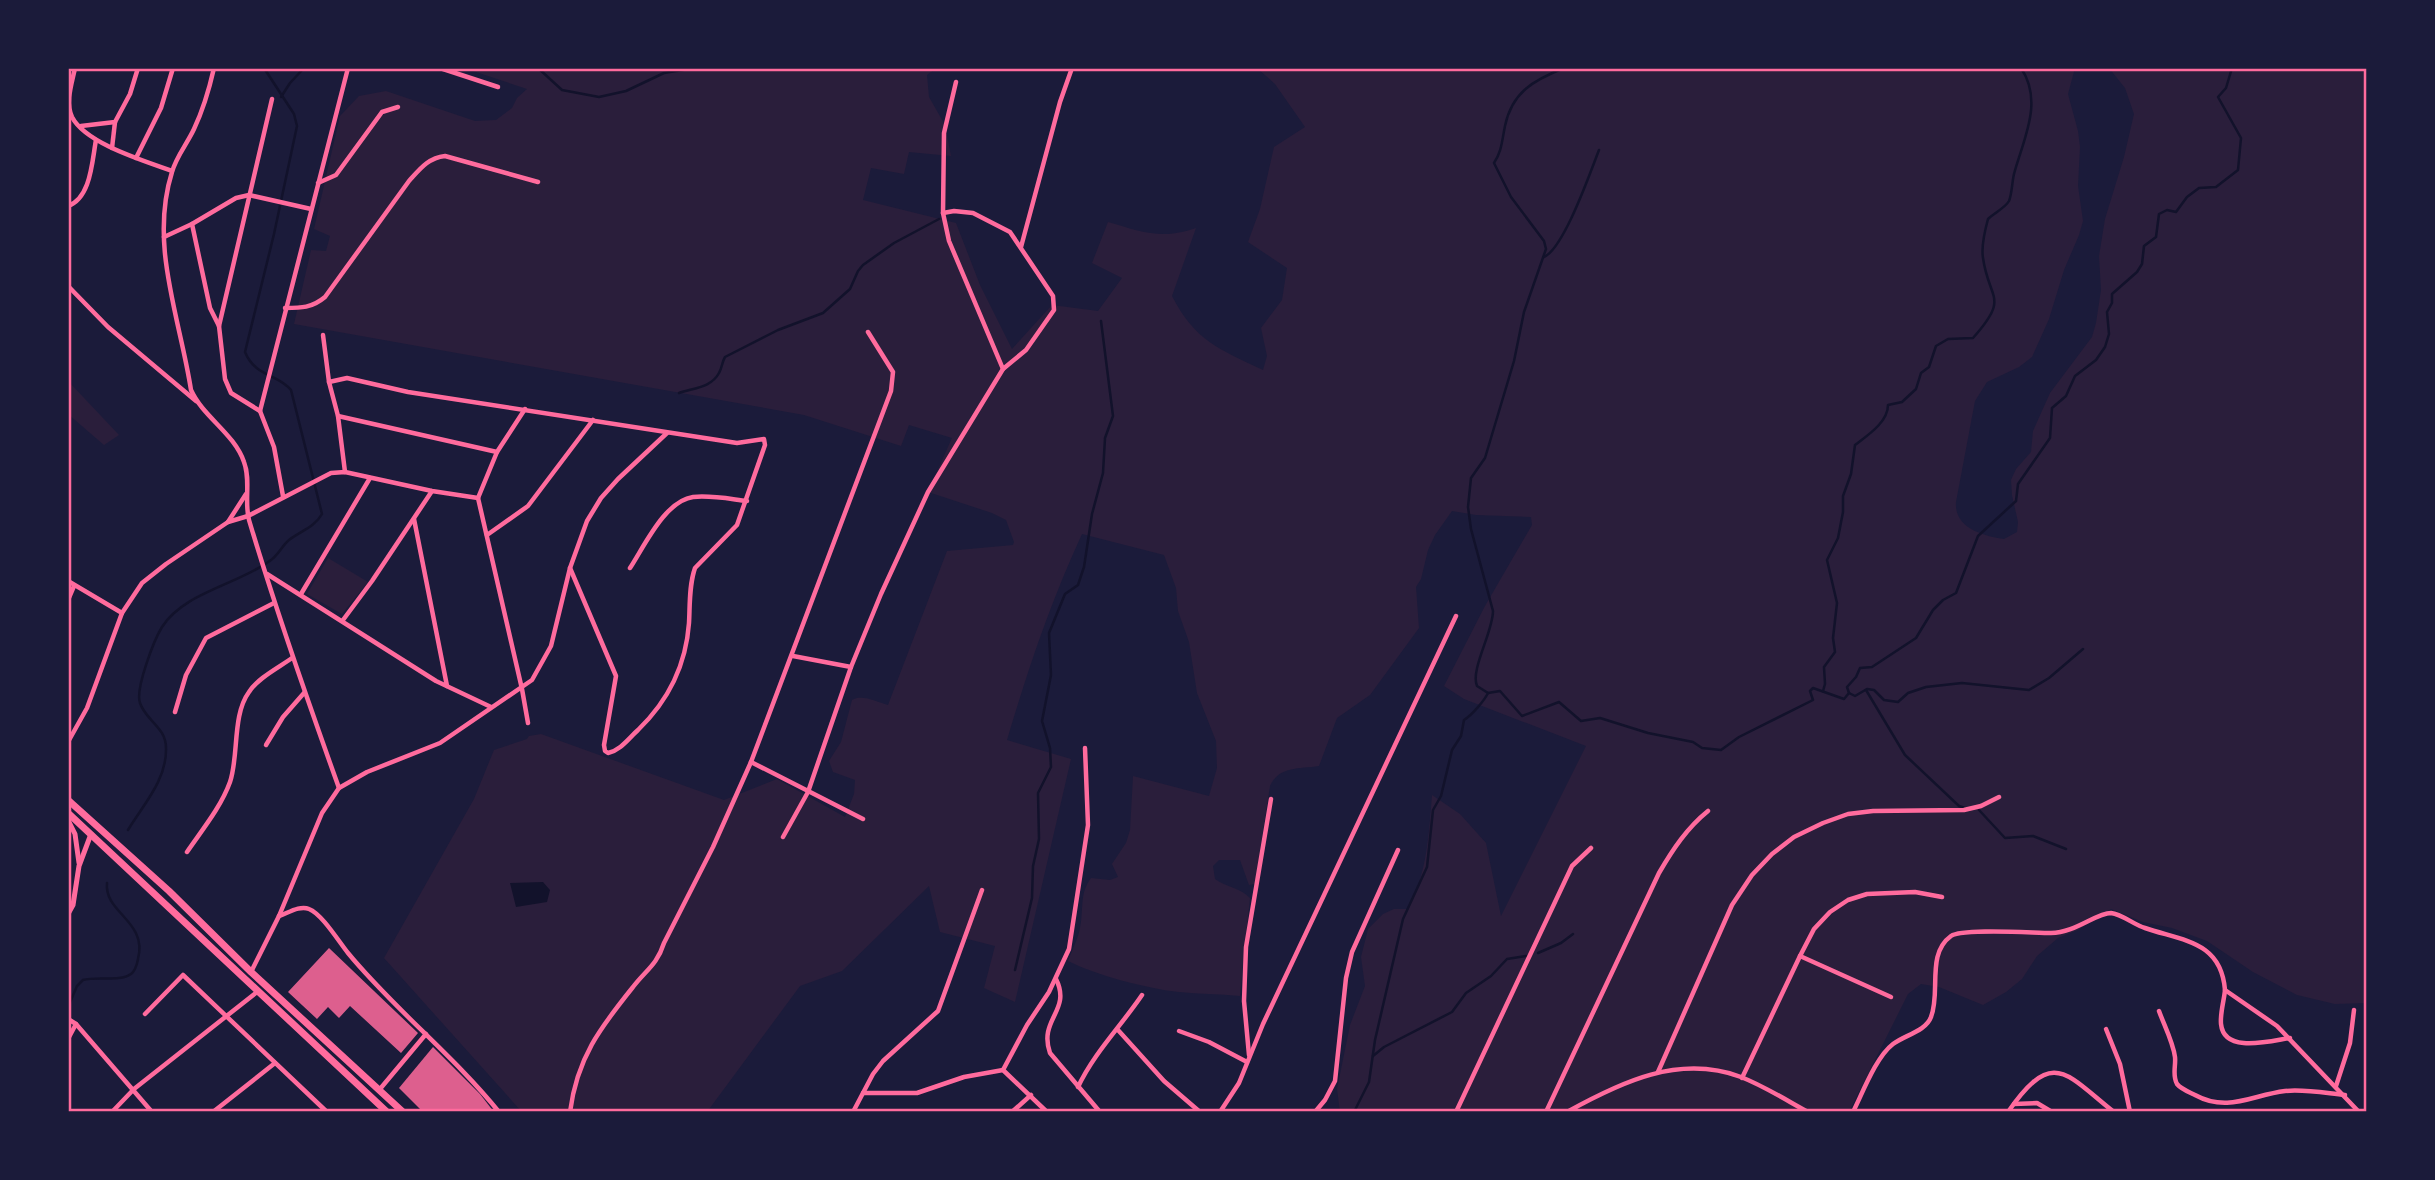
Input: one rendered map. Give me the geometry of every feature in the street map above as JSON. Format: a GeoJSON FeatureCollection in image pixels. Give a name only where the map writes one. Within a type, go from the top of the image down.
{"type":"FeatureCollection","features":[{"type":"Feature","properties":{"kind":"highway"},"geometry":{"type":"LineString","coordinates":[[68,800],[169,891],[251,972],[403,1112]]}},
{"type":"Feature","properties":{"kind":"highway"},"geometry":{"type":"LineString","coordinates":[[68,813],[89,838],[387,1112]]}},
{"type":"Feature","properties":{"kind":"street"},"geometry":{"type":"LineString","coordinates":[[75,68],[70,106],[72,118],[96,140],[172,171]]}},
{"type":"Feature","properties":{"kind":"street"},"geometry":{"type":"LineString","coordinates":[[112,148],[115,121],[130,94],[138,68]]}},
{"type":"Feature","properties":{"kind":"street"},"geometry":{"type":"LineString","coordinates":[[136,158],[162,108],[173,68]]}},
{"type":"Feature","properties":{"kind":"street"},"geometry":{"type":"LineString","coordinates":[[197,402],[191,390],[173,303],[163,237],[165,205],[172,171],[201,113],[214,68]]}},
{"type":"Feature","properties":{"kind":"street"},"geometry":{"type":"LineString","coordinates":[[283,496],[274,447],[260,411],[348,68]]}},
{"type":"Feature","properties":{"kind":"street"},"geometry":{"type":"LineString","coordinates":[[440,68],[498,87]]}},
{"type":"Feature","properties":{"kind":"street"},"geometry":{"type":"LineString","coordinates":[[1021,247],[1060,102],[1072,68]]}},
{"type":"Feature","properties":{"kind":"street"},"geometry":{"type":"LineString","coordinates":[[956,82],[944,133],[943,213],[949,241],[1003,369]]}},
{"type":"Feature","properties":{"kind":"street"},"geometry":{"type":"LineString","coordinates":[[260,411],[231,393],[225,379],[219,326],[272,99]]}},
{"type":"Feature","properties":{"kind":"street"},"geometry":{"type":"LineString","coordinates":[[318,183],[336,176],[382,112],[398,107]]}},
{"type":"Feature","properties":{"kind":"street"},"geometry":{"type":"LineString","coordinates":[[81,126],[115,121]]}},
{"type":"Feature","properties":{"kind":"street"},"geometry":{"type":"LineString","coordinates":[[68,206],[75,203],[87,184],[96,140]]}},
{"type":"Feature","properties":{"kind":"street"},"geometry":{"type":"LineString","coordinates":[[285,308],[306,308],[325,297],[409,181],[422,166],[435,157],[444,156],[538,182]]}},
{"type":"Feature","properties":{"kind":"street"},"geometry":{"type":"LineString","coordinates":[[163,237],[192,225],[231,201],[249,195],[311,209]]}},
{"type":"Feature","properties":{"kind":"street"},"geometry":{"type":"LineString","coordinates":[[783,837],[808,792],[851,667],[928,492],[1003,369],[1026,350],[1055,306],[1053,296],[1010,232],[973,213],[943,213]]}},
{"type":"Feature","properties":{"kind":"street"},"geometry":{"type":"LineString","coordinates":[[192,225],[210,309],[219,326]]}},
{"type":"Feature","properties":{"kind":"street"},"geometry":{"type":"LineString","coordinates":[[68,286],[108,327],[197,402],[232,442],[245,463],[248,516],[292,658],[339,788]]}},
{"type":"Feature","properties":{"kind":"street"},"geometry":{"type":"LineString","coordinates":[[570,1112],[579,1070],[588,1047],[607,1018],[659,958],[751,762],[793,656],[891,391],[892,372],[868,332]]}},
{"type":"Feature","properties":{"kind":"street"},"geometry":{"type":"LineString","coordinates":[[323,335],[328,382],[338,416],[345,472]]}},
{"type":"Feature","properties":{"kind":"street"},"geometry":{"type":"LineString","coordinates":[[328,382],[347,378],[408,392],[593,419],[668,433],[743,443],[762,439],[765,445],[734,531],[695,568],[688,628],[680,669],[672,689],[645,724],[619,748],[608,753],[604,745],[616,676],[570,568]]}},
{"type":"Feature","properties":{"kind":"street"},"geometry":{"type":"LineString","coordinates":[[525,409],[497,452],[478,498],[528,723]]}},
{"type":"Feature","properties":{"kind":"street"},"geometry":{"type":"LineString","coordinates":[[338,416],[497,452]]}},
{"type":"Feature","properties":{"kind":"street"},"geometry":{"type":"LineString","coordinates":[[487,535],[528,506],[593,419]]}},
{"type":"Feature","properties":{"kind":"street"},"geometry":{"type":"LineString","coordinates":[[248,984],[322,813],[339,788],[367,772],[433,746],[522,689],[539,670],[551,646],[570,568],[587,521],[601,498],[618,479],[668,433]]}},
{"type":"Feature","properties":{"kind":"street"},"geometry":{"type":"LineString","coordinates":[[68,743],[87,708],[122,613],[142,583],[228,522],[248,516],[331,473],[345,472],[478,498]]}},
{"type":"Feature","properties":{"kind":"street"},"geometry":{"type":"LineString","coordinates":[[301,594],[370,478]]}},
{"type":"Feature","properties":{"kind":"street"},"geometry":{"type":"LineString","coordinates":[[343,621],[432,491]]}},
{"type":"Feature","properties":{"kind":"street"},"geometry":{"type":"LineString","coordinates":[[228,522],[246,493]]}},
{"type":"Feature","properties":{"kind":"street"},"geometry":{"type":"LineString","coordinates":[[629,568],[668,511],[678,502],[708,496],[747,501]]}},
{"type":"Feature","properties":{"kind":"street"},"geometry":{"type":"LineString","coordinates":[[414,519],[447,686]]}},
{"type":"Feature","properties":{"kind":"street"},"geometry":{"type":"LineString","coordinates":[[267,574],[447,686],[492,707]]}},
{"type":"Feature","properties":{"kind":"street"},"geometry":{"type":"LineString","coordinates":[[68,581],[122,613]]}},
{"type":"Feature","properties":{"kind":"street"},"geometry":{"type":"LineString","coordinates":[[68,600],[74,586]]}},
{"type":"Feature","properties":{"kind":"street"},"geometry":{"type":"LineString","coordinates":[[175,712],[186,676],[206,638],[274,603]]}},
{"type":"Feature","properties":{"kind":"street"},"geometry":{"type":"LineString","coordinates":[[1220,1112],[1239,1083],[1249,1056],[1456,616]]}},
{"type":"Feature","properties":{"kind":"street"},"geometry":{"type":"LineString","coordinates":[[793,656],[851,667]]}},
{"type":"Feature","properties":{"kind":"street"},"geometry":{"type":"LineString","coordinates":[[187,852],[217,808],[231,781],[237,734],[247,694],[257,682],[292,658]]}},
{"type":"Feature","properties":{"kind":"street"},"geometry":{"type":"LineString","coordinates":[[266,745],[304,693]]}},
{"type":"Feature","properties":{"kind":"street"},"geometry":{"type":"LineString","coordinates":[[1003,1070],[1056,979],[1073,934],[1088,825],[1085,748]]}},
{"type":"Feature","properties":{"kind":"street"},"geometry":{"type":"LineString","coordinates":[[751,762],[863,819]]}},
{"type":"Feature","properties":{"kind":"street"},"geometry":{"type":"LineString","coordinates":[[1658,1072],[1732,905],[1752,875],[1772,854],[1794,837],[1823,822],[1848,814],[1873,811],[1964,810],[1981,806],[1998,797]]}},
{"type":"Feature","properties":{"kind":"street"},"geometry":{"type":"LineString","coordinates":[[1249,1056],[1244,1001],[1247,947],[1271,799]]}},
{"type":"Feature","properties":{"kind":"street"},"geometry":{"type":"LineString","coordinates":[[1546,1112],[1659,873],[1680,839],[1708,811]]}},
{"type":"Feature","properties":{"kind":"street"},"geometry":{"type":"LineString","coordinates":[[68,820],[75,834],[79,866]]}},
{"type":"Feature","properties":{"kind":"street"},"geometry":{"type":"LineString","coordinates":[[68,914],[73,905],[79,866],[95,825]]}},
{"type":"Feature","properties":{"kind":"street"},"geometry":{"type":"LineString","coordinates":[[75,834],[89,838]]}},
{"type":"Feature","properties":{"kind":"street"},"geometry":{"type":"LineString","coordinates":[[1456,1112],[1573,866],[1591,848]]}},
{"type":"Feature","properties":{"kind":"street"},"geometry":{"type":"LineString","coordinates":[[1315,1112],[1335,1081],[1346,978],[1352,952],[1398,850]]}},
{"type":"Feature","properties":{"kind":"street"},"geometry":{"type":"LineString","coordinates":[[853,1112],[883,1062],[939,1012],[982,890]]}},
{"type":"Feature","properties":{"kind":"street"},"geometry":{"type":"LineString","coordinates":[[1742,1078],[1814,929],[1830,912],[1848,900],[1867,894],[1915,892],[1942,897]]}},
{"type":"Feature","properties":{"kind":"street"},"geometry":{"type":"LineString","coordinates":[[279,916],[302,908],[317,914],[350,955],[476,1083],[499,1112]]}},
{"type":"Feature","properties":{"kind":"street"},"geometry":{"type":"LineString","coordinates":[[1853,1112],[1886,1050],[1898,1040],[1925,1026],[1933,1012],[1936,966],[1940,952],[1944,942],[1959,932],[2058,933],[2078,928],[2101,915],[2112,913],[2141,927],[2183,938],[2197,945],[2220,964],[2225,990],[2221,1024],[2225,1035],[2230,1039],[2245,1043],[2290,1038]]}},
{"type":"Feature","properties":{"kind":"street"},"geometry":{"type":"LineString","coordinates":[[1800,956],[1891,997]]}},
{"type":"Feature","properties":{"kind":"street"},"geometry":{"type":"LineString","coordinates":[[145,1014],[183,975],[228,1015],[323,1111]]}},
{"type":"Feature","properties":{"kind":"street"},"geometry":{"type":"LineString","coordinates":[[1056,979],[1062,993],[1062,1001],[1048,1027],[1047,1044],[1050,1053],[1100,1112]]}},
{"type":"Feature","properties":{"kind":"street"},"geometry":{"type":"LineString","coordinates":[[2225,990],[2277,1026],[2346,1095],[2359,1112]]}},
{"type":"Feature","properties":{"kind":"street"},"geometry":{"type":"LineString","coordinates":[[112,1112],[134,1089],[257,992]]}},
{"type":"Feature","properties":{"kind":"street"},"geometry":{"type":"LineString","coordinates":[[1078,1087],[1091,1062],[1118,1030],[1142,995]]}},
{"type":"Feature","properties":{"kind":"street"},"geometry":{"type":"LineString","coordinates":[[2336,1086],[2350,1043],[2354,1010]]}},
{"type":"Feature","properties":{"kind":"street"},"geometry":{"type":"LineString","coordinates":[[2159,1011],[2175,1054],[2174,1073],[2177,1083],[2204,1100],[2218,1104],[2233,1103],[2283,1091],[2346,1095]]}},
{"type":"Feature","properties":{"kind":"street"},"geometry":{"type":"LineString","coordinates":[[68,1019],[76,1024],[152,1112]]}},
{"type":"Feature","properties":{"kind":"street"},"geometry":{"type":"LineString","coordinates":[[68,1038],[76,1024]]}},
{"type":"Feature","properties":{"kind":"street"},"geometry":{"type":"LineString","coordinates":[[2106,1029],[2120,1064],[2130,1112]]}},
{"type":"Feature","properties":{"kind":"street"},"geometry":{"type":"LineString","coordinates":[[1118,1030],[1164,1081],[1200,1112]]}},
{"type":"Feature","properties":{"kind":"street"},"geometry":{"type":"LineString","coordinates":[[1179,1031],[1209,1042],[1247,1062]]}},
{"type":"Feature","properties":{"kind":"street"},"geometry":{"type":"LineString","coordinates":[[380,1089],[426,1034]]}},
{"type":"Feature","properties":{"kind":"street"},"geometry":{"type":"LineString","coordinates":[[213,1112],[275,1063]]}},
{"type":"Feature","properties":{"kind":"street"},"geometry":{"type":"LineString","coordinates":[[1567,1112],[1610,1087],[1658,1072],[1699,1069],[1742,1078],[1808,1112]]}},
{"type":"Feature","properties":{"kind":"street"},"geometry":{"type":"LineString","coordinates":[[862,1093],[917,1093],[964,1077],[1003,1070]]}},
{"type":"Feature","properties":{"kind":"street"},"geometry":{"type":"LineString","coordinates":[[1003,1070],[1047,1112]]}},
{"type":"Feature","properties":{"kind":"street"},"geometry":{"type":"LineString","coordinates":[[2008,1112],[2030,1084],[2041,1077],[2064,1073],[2074,1077],[2113,1112]]}},
{"type":"Feature","properties":{"kind":"street"},"geometry":{"type":"LineString","coordinates":[[1012,1112],[1031,1095]]}},
{"type":"Feature","properties":{"kind":"street"},"geometry":{"type":"LineString","coordinates":[[2014,1104],[2037,1103],[2052,1112]]}},
{"type":"Feature","properties":{"kind":"shaded area"},"geometry":{"type":"Polygon","coordinates":[[[464,68],[936,68],[927,75],[929,97],[945,125],[951,156],[909,152],[904,174],[871,168],[863,200],[956,223],[980,285],[1012,349],[1052,305],[1098,311],[1122,278],[1092,263],[1108,222],[1162,234],[1196,228],[1172,296],[1199,334],[1221,349],[1263,370],[1267,356],[1261,328],[1282,300],[1287,268],[1248,242],[1260,209],[1274,147],[1305,127],[1275,84],[1257,68],[2075,68],[2068,94],[2080,147],[2078,186],[2083,221],[2049,319],[2032,357],[2019,367],[1987,382],[1975,401],[1956,502],[1960,518],[1971,529],[2004,539],[2017,532],[2018,522],[2011,480],[2016,469],[2031,452],[2033,431],[2050,393],[2092,337],[2096,323],[2101,290],[2099,256],[2105,219],[2134,114],[2125,88],[2109,68],[2367,68],[2367,1003],[2335,1004],[2297,995],[2253,972],[2207,941],[2172,928],[2143,922],[2111,909],[2078,930],[2058,938],[2037,956],[2022,979],[1983,1005],[1939,987],[1921,984],[1908,994],[1849,1112],[1340,1112],[1337,1089],[1350,1025],[1365,986],[1361,957],[1368,929],[1383,914],[1394,909],[1408,909],[1423,868],[1432,795],[1460,814],[1486,843],[1501,916],[1586,746],[1464,699],[1444,686],[1485,606],[1532,525],[1531,517],[1476,515],[1452,511],[1435,535],[1416,587],[1419,628],[1370,695],[1337,718],[1319,766],[1284,772],[1270,786],[1255,884],[1249,885],[1240,860],[1219,860],[1213,866],[1215,879],[1250,898],[1240,996],[1153,988],[1122,981],[1068,961],[1079,932],[1087,884],[1091,878],[1110,880],[1118,877],[1112,864],[1126,843],[1130,830],[1133,776],[1209,796],[1217,768],[1216,741],[1197,693],[1189,642],[1178,611],[1176,588],[1164,555],[1082,534],[1041,636],[1007,740],[1071,759],[1015,1002],[984,988],[995,946],[940,932],[929,886],[842,971],[800,986],[707,1112],[522,1112],[384,958],[474,799],[494,750],[541,734],[724,800],[777,779],[845,817],[854,794],[855,780],[833,772],[829,761],[841,742],[852,700],[865,698],[888,705],[947,551],[1013,545],[1014,542],[1006,520],[928,492],[952,438],[909,425],[901,446],[804,415],[294,324],[311,250],[326,251],[330,236],[314,229],[340,116],[359,96],[386,91],[475,121],[496,120],[512,108],[517,98],[527,89],[464,68]]]}},
{"type":"Feature","properties":{"kind":"shaded area"},"geometry":{"type":"Polygon","coordinates":[[[68,381],[119,435],[104,445],[68,414],[68,381]]]}},
{"type":"Feature","properties":{"kind":"shaded area"},"geometry":{"type":"Polygon","coordinates":[[[328,558],[368,582],[342,614],[307,594],[328,558]]]}},
{"type":"Feature","properties":{"kind":"shaded area"},"geometry":{"type":"Polygon","coordinates":[[[543,882],[550,890],[547,902],[516,907],[510,883],[543,882]]]}},
{"type":"Feature","properties":{"kind":"building"},"geometry":{"type":"Polygon","coordinates":[[[329,948],[418,1033],[401,1053],[350,1006],[339,1018],[328,1007],[317,1019],[288,992],[329,948]]]}},
{"type":"Feature","properties":{"kind":"building"},"geometry":{"type":"Polygon","coordinates":[[[433,1047],[480,1094],[494,1112],[423,1112],[399,1088],[433,1047]]]}},
{"type":"Feature","properties":{"kind":"waterway"},"geometry":{"type":"LineString","coordinates":[[128,830],[153,792],[165,760],[163,735],[143,709],[139,696],[146,665],[162,627],[184,605],[271,560],[289,540],[311,526],[322,514],[291,390],[261,371],[245,352],[297,126],[294,114],[264,68]]}},
{"type":"Feature","properties":{"kind":"waterway"},"geometry":{"type":"LineString","coordinates":[[281,97],[304,68]]}},
{"type":"Feature","properties":{"kind":"waterway"},"geometry":{"type":"LineString","coordinates":[[538,68],[562,90],[599,97],[626,91],[664,73],[695,68]]}},
{"type":"Feature","properties":{"kind":"waterway"},"geometry":{"type":"LineString","coordinates":[[1564,68],[1534,83],[1513,104],[1494,163],[1511,197],[1544,241],[1546,249],[1524,312],[1514,361],[1485,458],[1471,478],[1468,507],[1471,529],[1493,611],[1477,670],[1477,686],[1488,693],[1500,691],[1522,716],[1559,702],[1581,721],[1600,718],[1648,733],[1693,742],[1702,748],[1721,750],[1739,737],[1813,700],[1810,691],[1813,688],[1844,699],[1849,693],[1855,696],[1867,689],[1874,690],[1884,700],[1898,702],[1908,693],[1926,687],[1962,683],[2029,690],[2049,678],[2083,649]]}},
{"type":"Feature","properties":{"kind":"waterway"},"geometry":{"type":"LineString","coordinates":[[1823,691],[1824,667],[1835,652],[1833,638],[1837,603],[1827,560],[1838,538],[1843,496],[1851,474],[1855,445],[1881,422],[1888,405],[1902,402],[1916,389],[1921,373],[1929,367],[1936,346],[1948,339],[1973,338],[1994,306],[1983,258],[1983,243],[1988,219],[2009,201],[2030,121],[2031,94],[2021,68]]}},
{"type":"Feature","properties":{"kind":"waterway"},"geometry":{"type":"LineString","coordinates":[[1849,693],[1847,687],[1860,668],[1872,667],[1916,638],[1933,610],[1956,593],[1978,536],[2016,501],[2018,484],[2050,438],[2052,408],[2066,396],[2075,376],[2096,360],[2105,347],[2109,334],[2107,312],[2112,303],[2112,294],[2137,272],[2142,264],[2144,246],[2156,237],[2159,214],[2167,210],[2176,212],[2187,197],[2199,188],[2216,187],[2238,170],[2241,138],[2218,97],[2226,88],[2232,68]]}},
{"type":"Feature","properties":{"kind":"waterway"},"geometry":{"type":"LineString","coordinates":[[1544,257],[1552,251],[1568,225],[1599,150]]}},
{"type":"Feature","properties":{"kind":"waterway"},"geometry":{"type":"LineString","coordinates":[[679,393],[711,382],[719,373],[725,357],[778,330],[823,313],[850,289],[863,265],[894,243],[939,219]]}},
{"type":"Feature","properties":{"kind":"waterway"},"geometry":{"type":"LineString","coordinates":[[1015,970],[1032,898],[1033,866],[1039,839],[1038,793],[1051,767],[1050,748],[1042,721],[1051,675],[1049,633],[1065,594],[1078,585],[1084,567],[1092,514],[1103,473],[1105,438],[1113,416],[1101,321]]}},
{"type":"Feature","properties":{"kind":"waterway"},"geometry":{"type":"LineString","coordinates":[[1866,690],[1905,755],[1959,806],[1965,808]]}},
{"type":"Feature","properties":{"kind":"waterway"},"geometry":{"type":"LineString","coordinates":[[1354,1112],[1369,1082],[1375,1040],[1403,919],[1427,867],[1433,810],[1441,796],[1452,750],[1461,736],[1464,720],[1478,708],[1488,693]]}},
{"type":"Feature","properties":{"kind":"waterway"},"geometry":{"type":"LineString","coordinates":[[1979,810],[2005,838],[2033,836],[2066,849]]}},
{"type":"Feature","properties":{"kind":"waterway"},"geometry":{"type":"LineString","coordinates":[[68,1007],[77,986],[83,980],[126,976],[133,972],[137,965],[137,935],[112,902],[107,883]]}},
{"type":"Feature","properties":{"kind":"waterway"},"geometry":{"type":"LineString","coordinates":[[1538,953],[1561,943],[1573,934]]}},
{"type":"Feature","properties":{"kind":"waterway"},"geometry":{"type":"LineString","coordinates":[[1373,1056],[1384,1047],[1452,1012],[1466,993],[1491,976],[1507,959],[1526,956]]}}]}
